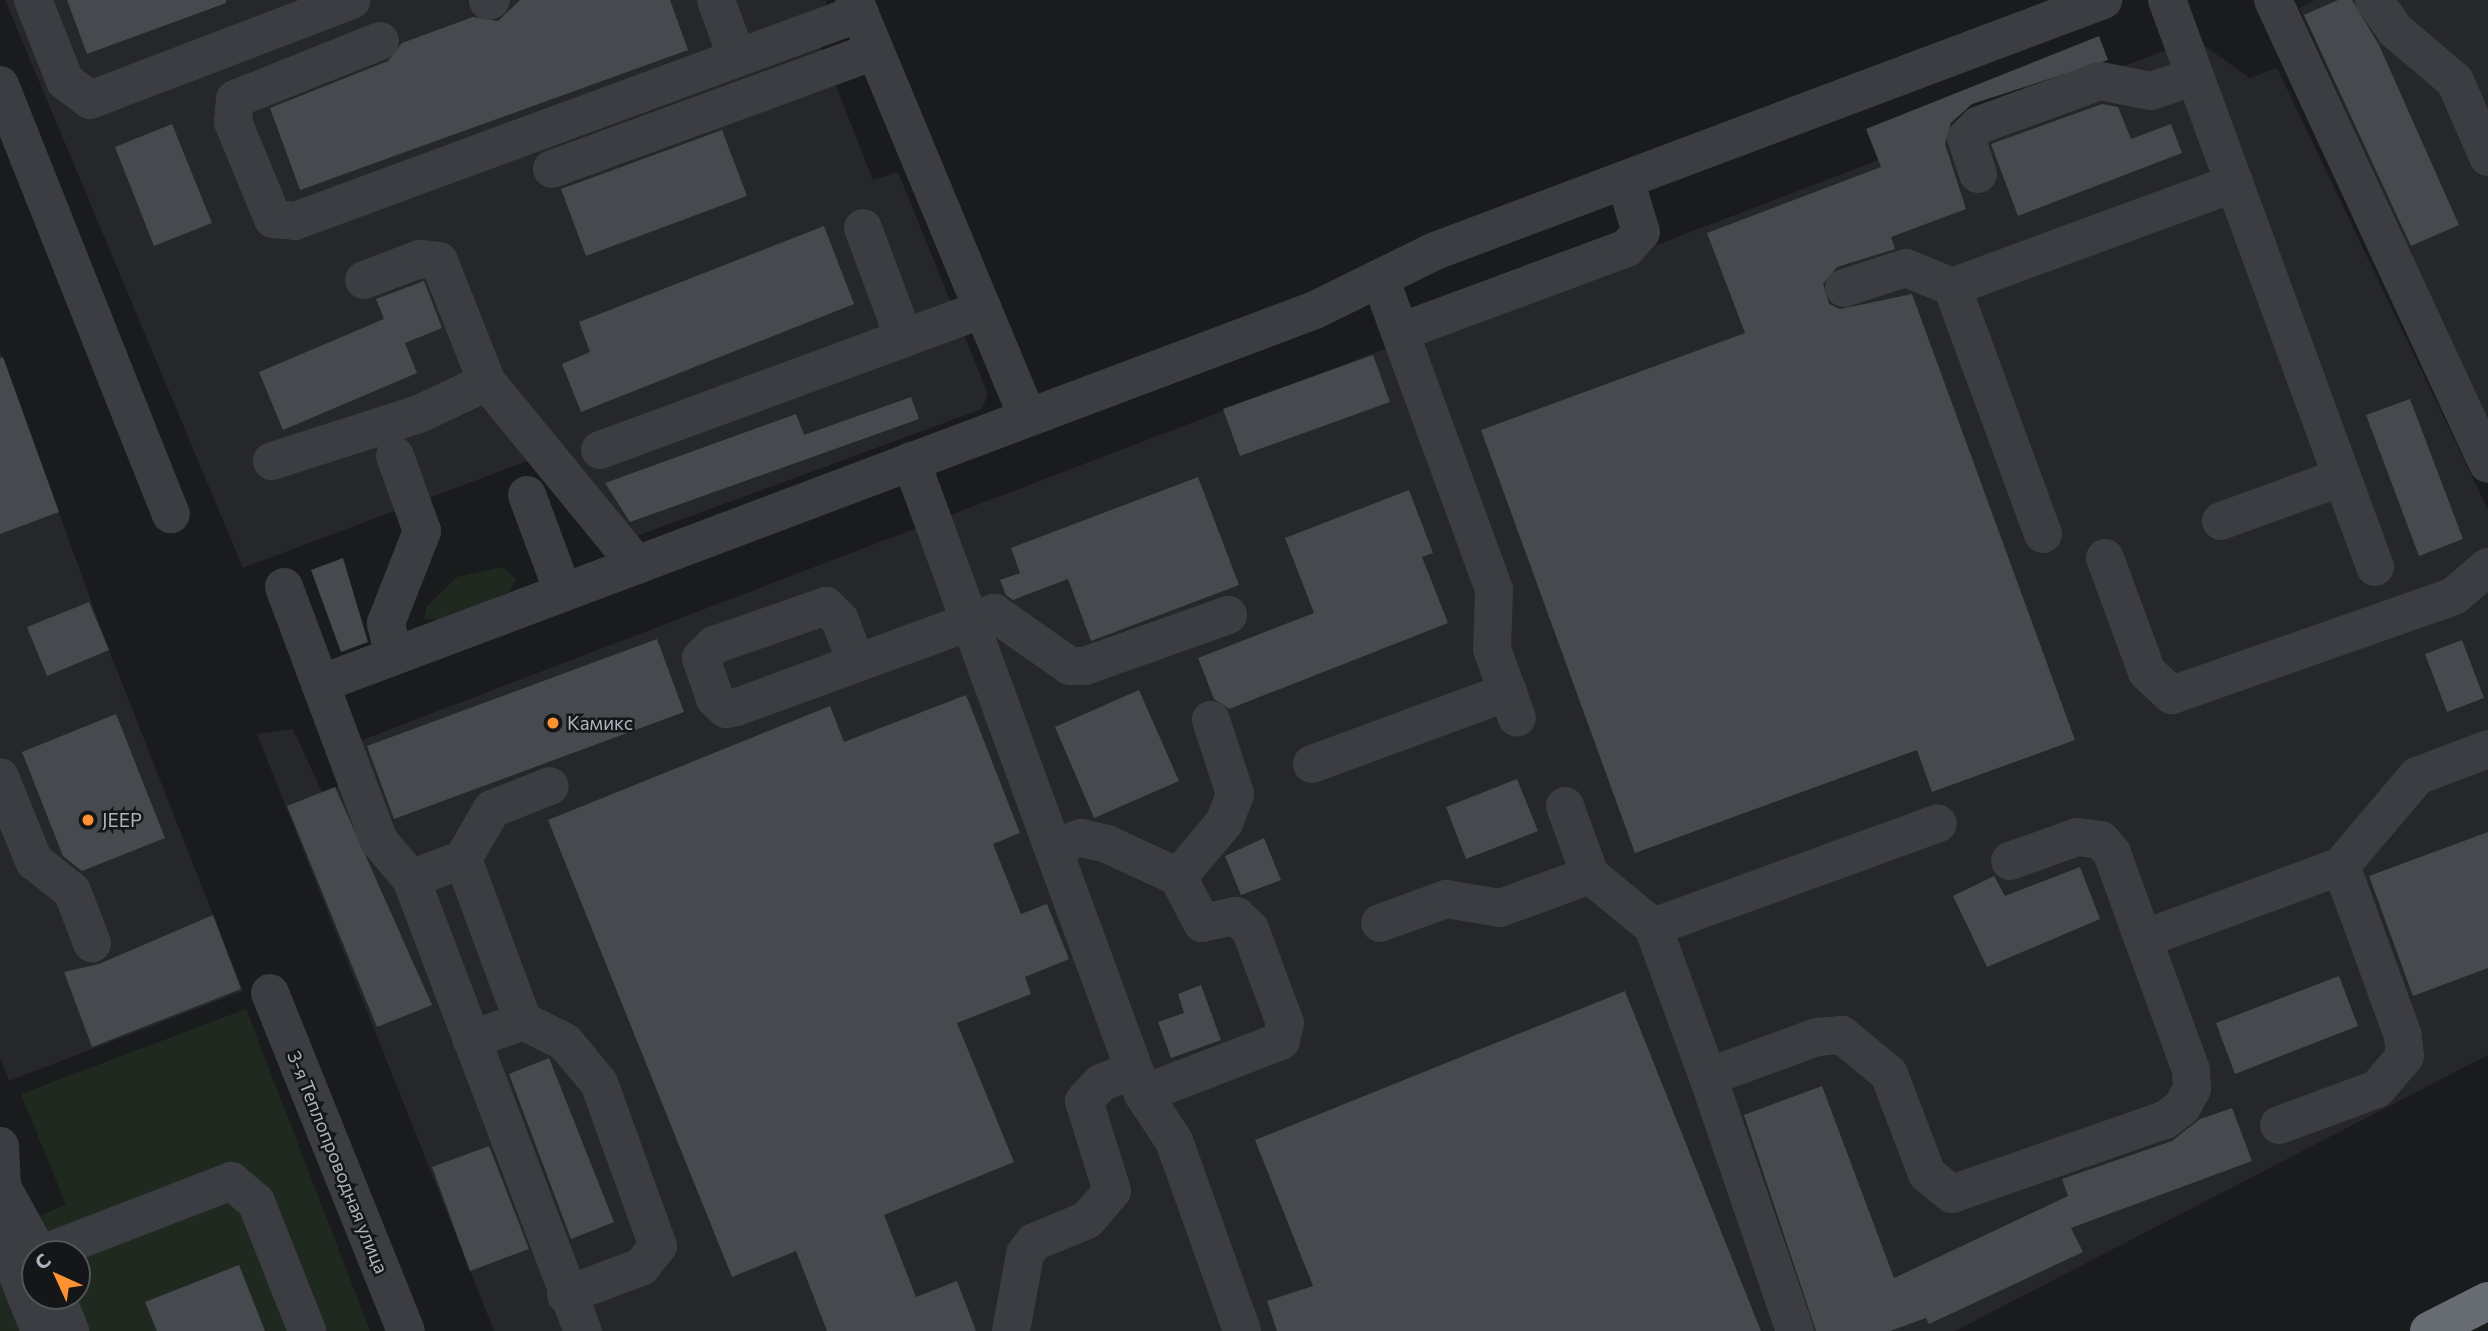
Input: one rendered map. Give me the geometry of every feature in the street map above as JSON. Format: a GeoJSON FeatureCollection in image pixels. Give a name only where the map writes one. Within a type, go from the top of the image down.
{"type":"FeatureCollection","features":[{"type":"Feature","properties":{"kind":"highway"},"geometry":{"type":"LineString","coordinates":[[2428,1331],[2488,1301]]}},
{"type":"Feature","properties":{"kind":"street"},"geometry":{"type":"LineString","coordinates":[[33,0],[65,80],[90,100],[352,0]]}},
{"type":"Feature","properties":{"kind":"street"},"geometry":{"type":"LineString","coordinates":[[716,0],[737,58]]}},
{"type":"Feature","properties":{"kind":"street"},"geometry":{"type":"LineString","coordinates":[[320,684],[1315,310],[1380,278],[1625,180],[2103,0]]}},
{"type":"Feature","properties":{"kind":"street"},"geometry":{"type":"LineString","coordinates":[[2167,0],[2375,567]]}},
{"type":"Feature","properties":{"kind":"street"},"geometry":{"type":"LineString","coordinates":[[2273,0],[2488,464]]}},
{"type":"Feature","properties":{"kind":"street"},"geometry":{"type":"LineString","coordinates":[[2374,0],[2395,30],[2455,81],[2488,157]]}},
{"type":"Feature","properties":{"kind":"street"},"geometry":{"type":"LineString","coordinates":[[380,41],[235,99],[233,122],[273,219],[295,220],[737,58],[857,7],[1028,417]]}},
{"type":"Feature","properties":{"kind":"street"},"geometry":{"type":"LineString","coordinates":[[552,169],[875,51]]}},
{"type":"Feature","properties":{"kind":"street"},"geometry":{"type":"LineString","coordinates":[[1978,174],[1966,138],[1979,125],[2100,81],[2151,92],[2195,76]]}},
{"type":"Feature","properties":{"kind":"street"},"geometry":{"type":"LineString","coordinates":[[0,85],[171,514]]}},
{"type":"Feature","properties":{"kind":"street"},"geometry":{"type":"LineString","coordinates":[[1400,331],[1627,248],[1641,232],[1625,180]]}},
{"type":"Feature","properties":{"kind":"street"},"geometry":{"type":"LineString","coordinates":[[1844,288],[1906,268],[1952,287],[2234,183]]}},
{"type":"Feature","properties":{"kind":"street"},"geometry":{"type":"LineString","coordinates":[[863,228],[904,338]]}},
{"type":"Feature","properties":{"kind":"street"},"geometry":{"type":"LineString","coordinates":[[363,280],[420,259],[439,261],[486,382],[637,565]]}},
{"type":"Feature","properties":{"kind":"street"},"geometry":{"type":"LineString","coordinates":[[1312,764],[1513,705],[1492,649],[1494,590],[1380,278]]}},
{"type":"Feature","properties":{"kind":"street"},"geometry":{"type":"LineString","coordinates":[[1952,287],[2043,534]]}},
{"type":"Feature","properties":{"kind":"street"},"geometry":{"type":"LineString","coordinates":[[600,450],[983,309]]}},
{"type":"Feature","properties":{"kind":"street"},"geometry":{"type":"LineString","coordinates":[[271,461],[419,414],[486,382]]}},
{"type":"Feature","properties":{"kind":"street"},"geometry":{"type":"LineString","coordinates":[[394,656],[386,623],[422,531],[395,456]]}},
{"type":"Feature","properties":{"kind":"street"},"geometry":{"type":"LineString","coordinates":[[911,461],[1139,1082],[1174,1141],[1242,1331]]}},
{"type":"Feature","properties":{"kind":"street"},"geometry":{"type":"LineString","coordinates":[[2221,521],[2342,477]]}},
{"type":"Feature","properties":{"kind":"street"},"geometry":{"type":"LineString","coordinates":[[527,495],[563,592]]}},
{"type":"Feature","properties":{"kind":"street"},"geometry":{"type":"LineString","coordinates":[[2105,558],[2147,672],[2172,695],[2454,596],[2488,567]]}},
{"type":"Feature","properties":{"kind":"street"},"geometry":{"type":"LineString","coordinates":[[284,587],[379,841],[411,879],[566,1294],[583,1331]]}},
{"type":"Feature","properties":{"kind":"street"},"geometry":{"type":"LineString","coordinates":[[856,663],[970,621],[1006,616],[1070,666],[1085,666],[1228,615]]}},
{"type":"Feature","properties":{"kind":"street"},"geometry":{"type":"LineString","coordinates":[[1178,877],[1224,823],[1235,794],[1211,720]]}},
{"type":"Feature","properties":{"kind":"street"},"geometry":{"type":"LineString","coordinates":[[2143,939],[2341,866],[2417,776],[2488,749]]}},
{"type":"Feature","properties":{"kind":"street"},"geometry":{"type":"LineString","coordinates":[[0,777],[34,861],[72,891],[92,943]]}},
{"type":"Feature","properties":{"kind":"street"},"geometry":{"type":"LineString","coordinates":[[411,879],[463,859],[492,809],[550,786]]}},
{"type":"Feature","properties":{"kind":"street"},"geometry":{"type":"LineString","coordinates":[[1565,806],[1590,875],[1653,927],[1708,1077],[1795,1331]]}},
{"type":"Feature","properties":{"kind":"street"},"geometry":{"type":"LineString","coordinates":[[1653,927],[1938,823]]}},
{"type":"Feature","properties":{"kind":"street"},"geometry":{"type":"LineString","coordinates":[[1708,1077],[1818,1037],[1842,1035],[1889,1074],[1938,1187],[1970,1191],[2165,1120],[2182,1107],[2192,1088],[2191,1070],[2112,853],[2101,840],[2077,837],[2010,861]]}},
{"type":"Feature","properties":{"kind":"street"},"geometry":{"type":"LineString","coordinates":[[1011,1331],[1025,1254],[1048,1234],[1087,1220],[1112,1191],[1084,1101],[1101,1083],[1139,1082],[1272,1047],[1286,1033],[1250,929],[1236,916],[1196,919],[1178,877],[1094,839],[1053,848]]}},
{"type":"Feature","properties":{"kind":"street"},"geometry":{"type":"LineString","coordinates":[[463,859],[523,1021],[565,1042],[599,1083],[658,1246],[641,1267],[566,1294]]}},
{"type":"Feature","properties":{"kind":"street"},"geometry":{"type":"LineString","coordinates":[[2279,1125],[2377,1089],[2405,1056],[2403,1036],[2341,866]]}},
{"type":"Feature","properties":{"kind":"street"},"geometry":{"type":"LineString","coordinates":[[1380,923],[1446,899],[1500,908],[1590,875]]}},
{"type":"Feature","properties":{"kind":"street","name":"3-я Теплопроводная улица"},"geometry":{"type":"LineString","coordinates":[[270,993],[405,1331]]}},
{"type":"Feature","properties":{"kind":"street"},"geometry":{"type":"LineString","coordinates":[[471,1040],[523,1021]]}},
{"type":"Feature","properties":{"kind":"street"},"geometry":{"type":"LineString","coordinates":[[0,1146],[1,1187],[32,1240]]}},
{"type":"Feature","properties":{"kind":"street"},"geometry":{"type":"LineString","coordinates":[[77,1240],[231,1181],[256,1202],[307,1331]]}},
{"type":"Feature","properties":{"kind":"street"},"geometry":{"type":"LineString","coordinates":[[0,1231],[21,1284]]}},
{"type":"Feature","properties":{"kind":"street"},"geometry":{"type":"LineString","coordinates":[[31,1310],[40,1331]]}},
{"type":"Feature","properties":{"kind":"street"},"geometry":{"type":"LineString","coordinates":[[42,1310],[70,1331]]}},
{"type":"Feature","properties":{"kind":"shaded area"},"geometry":{"type":"Polygon","coordinates":[[[5,0],[827,0],[816,35],[873,180],[898,172],[988,394],[982,409],[623,541],[554,451],[243,568],[5,0]]]}},
{"type":"Feature","properties":{"kind":"shaded area"},"geometry":{"type":"Polygon","coordinates":[[[2315,0],[2488,0],[2488,424],[2299,8],[2315,0]]]}},
{"type":"Feature","properties":{"kind":"shaded area"},"geometry":{"type":"Polygon","coordinates":[[[2195,39],[2250,78],[2277,68],[2488,510],[2488,1055],[1955,1331],[494,1331],[257,734],[293,729],[323,794],[342,784],[349,745],[2195,39]]]}},
{"type":"Feature","properties":{"kind":"shaded area","name":"JEEP"},"geometry":{"type":"Polygon","coordinates":[[[0,351],[109,650],[243,991],[9,1081],[0,1057],[0,351]]]}},
{"type":"Feature","properties":{"kind":"shaded area"},"geometry":{"type":"Polygon","coordinates":[[[502,567],[516,579],[510,591],[446,620],[424,619],[427,606],[457,577],[502,567]]]}},
{"type":"Feature","properties":{"kind":"shaded area"},"geometry":{"type":"Polygon","coordinates":[[[246,1009],[370,1331],[0,1331],[0,1232],[66,1205],[21,1094],[246,1009]]]}},
{"type":"Feature","properties":{"kind":"building"},"geometry":{"type":"Polygon","coordinates":[[[67,0],[226,0],[226,3],[87,54],[67,0]]]}},
{"type":"Feature","properties":{"kind":"building"},"geometry":{"type":"Polygon","coordinates":[[[520,0],[670,0],[688,50],[300,190],[270,108],[388,61],[402,43],[473,17],[498,21],[520,0]]]}},
{"type":"Feature","properties":{"kind":"building"},"geometry":{"type":"Polygon","coordinates":[[[2338,0],[2352,0],[2379,45],[2459,225],[2411,246],[2304,15],[2338,0]]]}},
{"type":"Feature","properties":{"kind":"building"},"geometry":{"type":"Polygon","coordinates":[[[2099,36],[2108,60],[1972,104],[1951,123],[1945,144],[1966,209],[1891,237],[1895,249],[1837,267],[1823,284],[1829,304],[1840,309],[1912,294],[2075,740],[1932,792],[1917,750],[1635,853],[1481,430],[1745,333],[1707,233],[1881,167],[1866,129],[2099,36]]]}},
{"type":"Feature","properties":{"kind":"building"},"geometry":{"type":"Polygon","coordinates":[[[2102,104],[2118,107],[2131,139],[2171,124],[2182,153],[2018,216],[1991,144],[2102,104]]]}},
{"type":"Feature","properties":{"kind":"building"},"geometry":{"type":"Polygon","coordinates":[[[172,124],[212,223],[154,246],[115,147],[172,124]]]}},
{"type":"Feature","properties":{"kind":"building"},"geometry":{"type":"Polygon","coordinates":[[[722,130],[747,196],[586,256],[561,189],[722,130]]]}},
{"type":"Feature","properties":{"kind":"building"},"geometry":{"type":"Polygon","coordinates":[[[824,226],[854,304],[581,412],[562,364],[590,352],[579,322],[824,226]]]}},
{"type":"Feature","properties":{"kind":"building"},"geometry":{"type":"Polygon","coordinates":[[[424,281],[442,328],[405,343],[417,373],[283,430],[259,372],[384,319],[376,299],[424,281]]]}},
{"type":"Feature","properties":{"kind":"building"},"geometry":{"type":"Polygon","coordinates":[[[1373,355],[1390,402],[1240,456],[1223,409],[1373,355]]]}},
{"type":"Feature","properties":{"kind":"building"},"geometry":{"type":"Polygon","coordinates":[[[3,357],[59,512],[0,534],[0,358],[3,357]]]}},
{"type":"Feature","properties":{"kind":"building"},"geometry":{"type":"Polygon","coordinates":[[[911,397],[919,419],[630,522],[605,483],[796,414],[804,435],[911,397]]]}},
{"type":"Feature","properties":{"kind":"building"},"geometry":{"type":"Polygon","coordinates":[[[2410,399],[2463,539],[2419,556],[2366,415],[2410,399]]]}},
{"type":"Feature","properties":{"kind":"building"},"geometry":{"type":"Polygon","coordinates":[[[1198,477],[1239,585],[1091,641],[1068,579],[1013,600],[1006,595],[1000,580],[1020,573],[1011,548],[1198,477]]]}},
{"type":"Feature","properties":{"kind":"building"},"geometry":{"type":"Polygon","coordinates":[[[1409,490],[1433,553],[1422,557],[1448,623],[1229,709],[1214,699],[1198,658],[1314,613],[1285,538],[1409,490]]]}},
{"type":"Feature","properties":{"kind":"building"},"geometry":{"type":"Polygon","coordinates":[[[343,558],[368,642],[341,652],[311,570],[343,558]]]}},
{"type":"Feature","properties":{"kind":"building"},"geometry":{"type":"Polygon","coordinates":[[[89,602],[109,650],[47,676],[27,627],[89,602]]]}},
{"type":"Feature","properties":{"kind":"building"},"geometry":{"type":"Polygon","coordinates":[[[657,639],[684,712],[394,819],[367,746],[657,639]]]}},
{"type":"Feature","properties":{"kind":"building"},"geometry":{"type":"Polygon","coordinates":[[[2462,640],[2484,698],[2447,712],[2425,654],[2462,640]]]}},
{"type":"Feature","properties":{"kind":"building"},"geometry":{"type":"Polygon","coordinates":[[[1139,690],[1179,781],[1094,818],[1055,727],[1139,690]]]}},
{"type":"Feature","properties":{"kind":"building"},"geometry":{"type":"Polygon","coordinates":[[[966,695],[1020,833],[993,844],[1021,914],[1047,904],[1069,959],[1025,977],[1031,994],[957,1023],[1014,1162],[884,1215],[916,1297],[957,1281],[976,1331],[827,1331],[796,1251],[732,1277],[548,820],[830,706],[844,742],[966,695]]]}},
{"type":"Feature","properties":{"kind":"building"},"geometry":{"type":"Polygon","coordinates":[[[116,714],[165,838],[82,871],[63,856],[22,752],[116,714]]]}},
{"type":"Feature","properties":{"kind":"building"},"geometry":{"type":"Polygon","coordinates":[[[1517,779],[1538,831],[1466,859],[1446,807],[1517,779]]]}},
{"type":"Feature","properties":{"kind":"building"},"geometry":{"type":"Polygon","coordinates":[[[335,787],[432,1005],[377,1027],[287,806],[335,787]]]}},
{"type":"Feature","properties":{"kind":"building"},"geometry":{"type":"Polygon","coordinates":[[[2488,832],[2488,968],[2413,996],[2369,876],[2488,832]]]}},
{"type":"Feature","properties":{"kind":"building"},"geometry":{"type":"Polygon","coordinates":[[[1264,838],[1281,880],[1241,895],[1225,856],[1264,838]]]}},
{"type":"Feature","properties":{"kind":"building"},"geometry":{"type":"Polygon","coordinates":[[[2080,867],[2100,919],[1987,967],[1953,896],[1994,876],[2005,896],[2080,867]]]}},
{"type":"Feature","properties":{"kind":"building"},"geometry":{"type":"Polygon","coordinates":[[[213,915],[241,989],[92,1047],[64,972],[99,964],[213,915]]]}},
{"type":"Feature","properties":{"kind":"building"},"geometry":{"type":"Polygon","coordinates":[[[2339,976],[2358,1026],[2235,1074],[2216,1023],[2339,976]]]}},
{"type":"Feature","properties":{"kind":"building"},"geometry":{"type":"Polygon","coordinates":[[[1201,985],[1221,1040],[1171,1058],[1158,1022],[1184,1013],[1178,994],[1201,985]]]}},
{"type":"Feature","properties":{"kind":"building"},"geometry":{"type":"Polygon","coordinates":[[[1625,991],[1761,1331],[1277,1331],[1267,1301],[1313,1286],[1255,1140],[1625,991]]]}},
{"type":"Feature","properties":{"kind":"building"},"geometry":{"type":"Polygon","coordinates":[[[549,1058],[614,1222],[571,1239],[509,1074],[549,1058]]]}},
{"type":"Feature","properties":{"kind":"building"},"geometry":{"type":"Polygon","coordinates":[[[1822,1086],[1894,1278],[2068,1196],[2062,1179],[2172,1141],[2200,1119],[2232,1108],[2252,1161],[2071,1228],[2083,1252],[1929,1324],[1926,1318],[1890,1331],[1816,1331],[1744,1115],[1822,1086]]]}},
{"type":"Feature","properties":{"kind":"building"},"geometry":{"type":"Polygon","coordinates":[[[489,1146],[529,1249],[470,1271],[432,1167],[489,1146]]]}},
{"type":"Feature","properties":{"kind":"building"},"geometry":{"type":"Polygon","coordinates":[[[239,1265],[265,1331],[157,1331],[145,1302],[239,1265]]]}},
{"type":"Feature","properties":{"kind":"place","name":"Камикс"},"geometry":{"type":"Point","coordinates":[553,723]}},
{"type":"Feature","properties":{"kind":"place","name":"JEEP"},"geometry":{"type":"Point","coordinates":[88,820]}}]}
